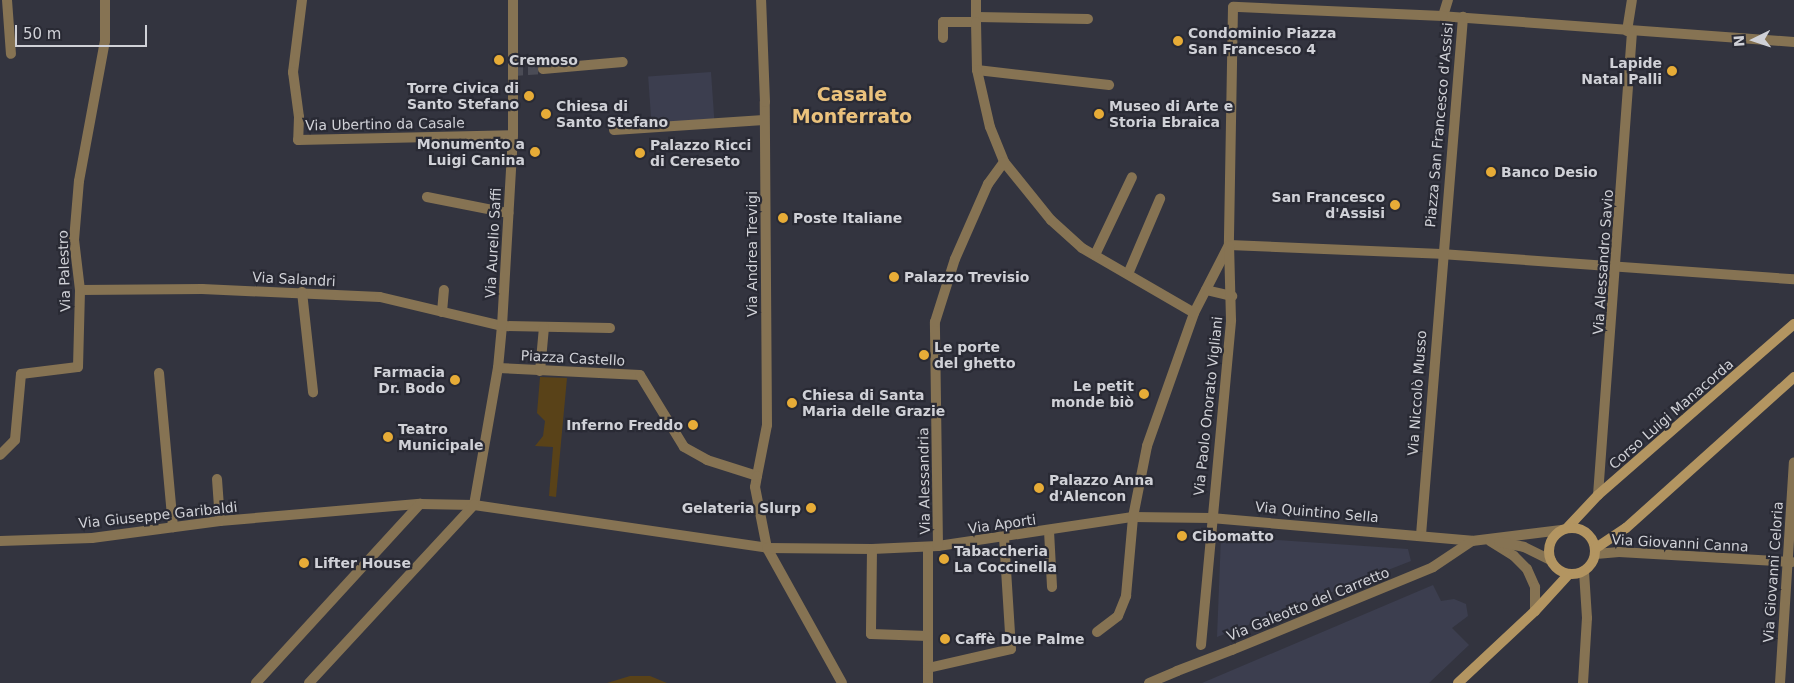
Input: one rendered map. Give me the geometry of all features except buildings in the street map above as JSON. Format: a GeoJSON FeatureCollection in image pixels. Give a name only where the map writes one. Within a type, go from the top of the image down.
{"type":"FeatureCollection","features":[{"type":"Feature","properties":{"kind":"main road","name":"Corso Luigi Manacorda"},"geometry":{"type":"LineString","coordinates":[[1565,528],[1598,496],[1794,324]]}},
{"type":"Feature","properties":{"kind":"main road"},"geometry":{"type":"LineString","coordinates":[[1596,551],[1583,530],[1565,528],[1551,540],[1550,560],[1561,572],[1569,574],[1584,571],[1596,551],[1626,528],[1794,377]]}},
{"type":"Feature","properties":{"kind":"main road"},"geometry":{"type":"LineString","coordinates":[[1458,683],[1535,611],[1569,574]]}},
{"type":"Feature","properties":{"kind":"street"},"geometry":{"type":"LineString","coordinates":[[7,0],[11,54]]}},
{"type":"Feature","properties":{"kind":"street","name":"Via Palestro"},"geometry":{"type":"LineString","coordinates":[[0,455],[15,440],[20,374],[78,367],[80,290],[75,230],[79,181],[105,42],[105,0]]}},
{"type":"Feature","properties":{"kind":"street","name":"Via Ubertino da Casale"},"geometry":{"type":"LineString","coordinates":[[302,0],[293,72],[299,117],[298,140],[513,135]]}},
{"type":"Feature","properties":{"kind":"street","name":"Via Aurelio Saffi"},"geometry":{"type":"LineString","coordinates":[[498,368],[513,135],[513,0]]}},
{"type":"Feature","properties":{"kind":"street","name":"Via Andrea Trevigi"},"geometry":{"type":"LineString","coordinates":[[756,476],[767,425],[761,0]]}},
{"type":"Feature","properties":{"kind":"street"},"geometry":{"type":"LineString","coordinates":[[976,0],[977,70],[990,127],[1004,162],[1051,220],[1095,256],[1194,313]]}},
{"type":"Feature","properties":{"kind":"street"},"geometry":{"type":"LineString","coordinates":[[1444,16],[1448,0]]}},
{"type":"Feature","properties":{"kind":"street","name":"Via Alessandro Savio"},"geometry":{"type":"LineString","coordinates":[[1598,496],[1617,266],[1632,0]]}},
{"type":"Feature","properties":{"kind":"street","name":"Piazza San Francesco d'Assisi"},"geometry":{"type":"LineString","coordinates":[[1229,245],[1233,7],[1462,17],[1442,254]]}},
{"type":"Feature","properties":{"kind":"street"},"geometry":{"type":"LineString","coordinates":[[1462,17],[1794,42]]}},
{"type":"Feature","properties":{"kind":"street"},"geometry":{"type":"LineString","coordinates":[[943,38],[943,22],[976,20],[1088,20]]}},
{"type":"Feature","properties":{"kind":"street"},"geometry":{"type":"LineString","coordinates":[[543,69],[623,62]]}},
{"type":"Feature","properties":{"kind":"street"},"geometry":{"type":"LineString","coordinates":[[977,70],[1109,85]]}},
{"type":"Feature","properties":{"kind":"street"},"geometry":{"type":"LineString","coordinates":[[614,130],[764,120]]}},
{"type":"Feature","properties":{"kind":"street","name":"Via Alessandria"},"geometry":{"type":"LineString","coordinates":[[928,683],[928,636],[933,546],[935,322],[955,259],[988,184],[1004,162]]}},
{"type":"Feature","properties":{"kind":"street"},"geometry":{"type":"LineString","coordinates":[[1095,256],[1132,177]]}},
{"type":"Feature","properties":{"kind":"street"},"geometry":{"type":"LineString","coordinates":[[427,197],[508,213]]}},
{"type":"Feature","properties":{"kind":"street"},"geometry":{"type":"LineString","coordinates":[[1128,274],[1160,199]]}},
{"type":"Feature","properties":{"kind":"street"},"geometry":{"type":"LineString","coordinates":[[1229,245],[1442,254],[1794,279]]}},
{"type":"Feature","properties":{"kind":"street","name":"Via Paolo Onorato Vigliani"},"geometry":{"type":"LineString","coordinates":[[1097,632],[1118,616],[1126,596],[1134,517],[1147,446],[1194,313],[1229,245]]}},
{"type":"Feature","properties":{"kind":"street","name":"Via Paolo Onorato Vigliani"},"geometry":{"type":"LineString","coordinates":[[1202,662],[1201,645],[1211,518],[1232,296],[1229,245]]}},
{"type":"Feature","properties":{"kind":"street","name":"Via Niccolò Musso"},"geometry":{"type":"LineString","coordinates":[[1421,534],[1442,254]]}},
{"type":"Feature","properties":{"kind":"street","name":"Via Salandri"},"geometry":{"type":"LineString","coordinates":[[80,290],[202,289],[380,297],[502,326],[610,328]]}},
{"type":"Feature","properties":{"kind":"street"},"geometry":{"type":"LineString","coordinates":[[442,312],[444,290]]}},
{"type":"Feature","properties":{"kind":"street"},"geometry":{"type":"LineString","coordinates":[[1206,290],[1232,296]]}},
{"type":"Feature","properties":{"kind":"street"},"geometry":{"type":"LineString","coordinates":[[302,292],[313,392]]}},
{"type":"Feature","properties":{"kind":"street"},"geometry":{"type":"LineString","coordinates":[[540,371],[544,327]]}},
{"type":"Feature","properties":{"kind":"street"},"geometry":{"type":"LineString","coordinates":[[309,683],[474,504],[498,368]]}},
{"type":"Feature","properties":{"kind":"street","name":"Piazza Castello"},"geometry":{"type":"LineString","coordinates":[[498,368],[640,375],[684,447],[706,460],[756,476]]}},
{"type":"Feature","properties":{"kind":"street"},"geometry":{"type":"LineString","coordinates":[[159,373],[173,527]]}},
{"type":"Feature","properties":{"kind":"street","name":"Via Giovanni Celoria"},"geometry":{"type":"LineString","coordinates":[[1780,683],[1791,562],[1794,462]]}},
{"type":"Feature","properties":{"kind":"street"},"geometry":{"type":"LineString","coordinates":[[756,476],[755,487],[767,548],[842,683]]}},
{"type":"Feature","properties":{"kind":"street"},"geometry":{"type":"LineString","coordinates":[[218,480],[220,521]]}},
{"type":"Feature","properties":{"kind":"street"},"geometry":{"type":"LineString","coordinates":[[256,683],[420,504],[474,504],[767,548],[872,549],[871,634],[928,636]]}},
{"type":"Feature","properties":{"kind":"street","name":"Via Giuseppe Garibaldi"},"geometry":{"type":"LineString","coordinates":[[0,541],[92,538],[220,521],[420,504]]}},
{"type":"Feature","properties":{"kind":"street"},"geometry":{"type":"LineString","coordinates":[[1134,517],[1211,518]]}},
{"type":"Feature","properties":{"kind":"street","name":"Via Aporti"},"geometry":{"type":"LineString","coordinates":[[872,549],[933,546],[1004,538],[1134,517]]}},
{"type":"Feature","properties":{"kind":"street","name":"Via Quintino Sella"},"geometry":{"type":"LineString","coordinates":[[1211,518],[1490,541]]}},
{"type":"Feature","properties":{"kind":"street"},"geometry":{"type":"LineString","coordinates":[[1490,541],[1565,528]]}},
{"type":"Feature","properties":{"kind":"street"},"geometry":{"type":"LineString","coordinates":[[1049,531],[1052,587]]}},
{"type":"Feature","properties":{"kind":"street"},"geometry":{"type":"LineString","coordinates":[[928,668],[1011,649],[1004,538]]}},
{"type":"Feature","properties":{"kind":"street","name":"Via Galeotto del Carretto"},"geometry":{"type":"LineString","coordinates":[[1149,683],[1433,567],[1472,541]]}},
{"type":"Feature","properties":{"kind":"street"},"geometry":{"type":"LineString","coordinates":[[1490,541],[1524,547],[1550,560]]}},
{"type":"Feature","properties":{"kind":"street"},"geometry":{"type":"LineString","coordinates":[[1490,541],[1514,556],[1527,569],[1535,587],[1535,611]]}},
{"type":"Feature","properties":{"kind":"street","name":"Via Giovanni Canna"},"geometry":{"type":"LineString","coordinates":[[1596,551],[1791,562]]}},
{"type":"Feature","properties":{"kind":"street"},"geometry":{"type":"LineString","coordinates":[[1583,683],[1587,618],[1584,571]]}},
{"type":"Feature","properties":{"kind":"shaded area"},"geometry":{"type":"Polygon","coordinates":[[[711,72],[714,119],[651,123],[648,76],[711,72]]]}},
{"type":"Feature","properties":{"kind":"shaded area"},"geometry":{"type":"Polygon","coordinates":[[[540,377],[567,378],[556,497],[549,496],[553,447],[535,446],[543,436],[545,421],[537,413],[540,377]]]}},
{"type":"Feature","properties":{"kind":"shaded area"},"geometry":{"type":"Polygon","coordinates":[[[1221,536],[1408,549],[1411,561],[1217,637],[1221,536]]]}},
{"type":"Feature","properties":{"kind":"shaded area"},"geometry":{"type":"Polygon","coordinates":[[[1433,585],[1441,601],[1454,599],[1466,604],[1468,616],[1452,628],[1469,645],[1429,683],[1202,683],[1433,585]]]}},
{"type":"Feature","properties":{"kind":"shaded area"},"geometry":{"type":"Polygon","coordinates":[[[630,676],[650,676],[667,683],[607,683],[630,676]]]}},
{"type":"Feature","properties":{"kind":"tunnel"},"geometry":{"type":"LineString","coordinates":[[513,71],[543,69]]}},
{"type":"Feature","properties":{"kind":"place","name":"Condominio Piazza San Francesco 4"},"geometry":{"type":"Point","coordinates":[1178,41]}},
{"type":"Feature","properties":{"kind":"place","name":"Cremoso"},"geometry":{"type":"Point","coordinates":[499,60]}},
{"type":"Feature","properties":{"kind":"place","name":"Lapide Natal Palli"},"geometry":{"type":"Point","coordinates":[1672,71]}},
{"type":"Feature","properties":{"kind":"place","name":"Torre Civica di Santo Stefano"},"geometry":{"type":"Point","coordinates":[529,96]}},
{"type":"Feature","properties":{"kind":"place","name":"Chiesa di Santo Stefano"},"geometry":{"type":"Point","coordinates":[546,114]}},
{"type":"Feature","properties":{"kind":"place","name":"Museo di Arte e Storia Ebraica"},"geometry":{"type":"Point","coordinates":[1099,114]}},
{"type":"Feature","properties":{"kind":"place","name":"Monumento a Luigi Canina"},"geometry":{"type":"Point","coordinates":[535,152]}},
{"type":"Feature","properties":{"kind":"place","name":"Palazzo Ricci di Cereseto"},"geometry":{"type":"Point","coordinates":[640,153]}},
{"type":"Feature","properties":{"kind":"place","name":"Banco Desio"},"geometry":{"type":"Point","coordinates":[1491,172]}},
{"type":"Feature","properties":{"kind":"place","name":"San Francesco d'Assisi"},"geometry":{"type":"Point","coordinates":[1395,205]}},
{"type":"Feature","properties":{"kind":"place","name":"Poste Italiane"},"geometry":{"type":"Point","coordinates":[783,218]}},
{"type":"Feature","properties":{"kind":"place","name":"Palazzo Trevisio"},"geometry":{"type":"Point","coordinates":[894,277]}},
{"type":"Feature","properties":{"kind":"place","name":"Le porte del ghetto"},"geometry":{"type":"Point","coordinates":[924,355]}},
{"type":"Feature","properties":{"kind":"place","name":"Farmacia Dr. Bodo"},"geometry":{"type":"Point","coordinates":[455,380]}},
{"type":"Feature","properties":{"kind":"place","name":"Le petit monde biò"},"geometry":{"type":"Point","coordinates":[1144,394]}},
{"type":"Feature","properties":{"kind":"place","name":"Chiesa di Santa Maria delle Grazie"},"geometry":{"type":"Point","coordinates":[792,403]}},
{"type":"Feature","properties":{"kind":"place","name":"Inferno Freddo"},"geometry":{"type":"Point","coordinates":[693,425]}},
{"type":"Feature","properties":{"kind":"place","name":"Teatro Municipale"},"geometry":{"type":"Point","coordinates":[388,437]}},
{"type":"Feature","properties":{"kind":"place","name":"Palazzo Anna d'Alencon"},"geometry":{"type":"Point","coordinates":[1039,488]}},
{"type":"Feature","properties":{"kind":"place","name":"Gelateria Slurp"},"geometry":{"type":"Point","coordinates":[811,508]}},
{"type":"Feature","properties":{"kind":"place","name":"Cibomatto"},"geometry":{"type":"Point","coordinates":[1182,536]}},
{"type":"Feature","properties":{"kind":"place","name":"Tabaccheria La Coccinella"},"geometry":{"type":"Point","coordinates":[944,559]}},
{"type":"Feature","properties":{"kind":"place","name":"Lifter House"},"geometry":{"type":"Point","coordinates":[304,563]}},
{"type":"Feature","properties":{"kind":"place","name":"Caffè Due Palme"},"geometry":{"type":"Point","coordinates":[945,639]}},
{"type":"Feature","properties":{"kind":"district","name":"Casale Monferrato"},"geometry":{"type":"Point","coordinates":[852,106]}}]}
